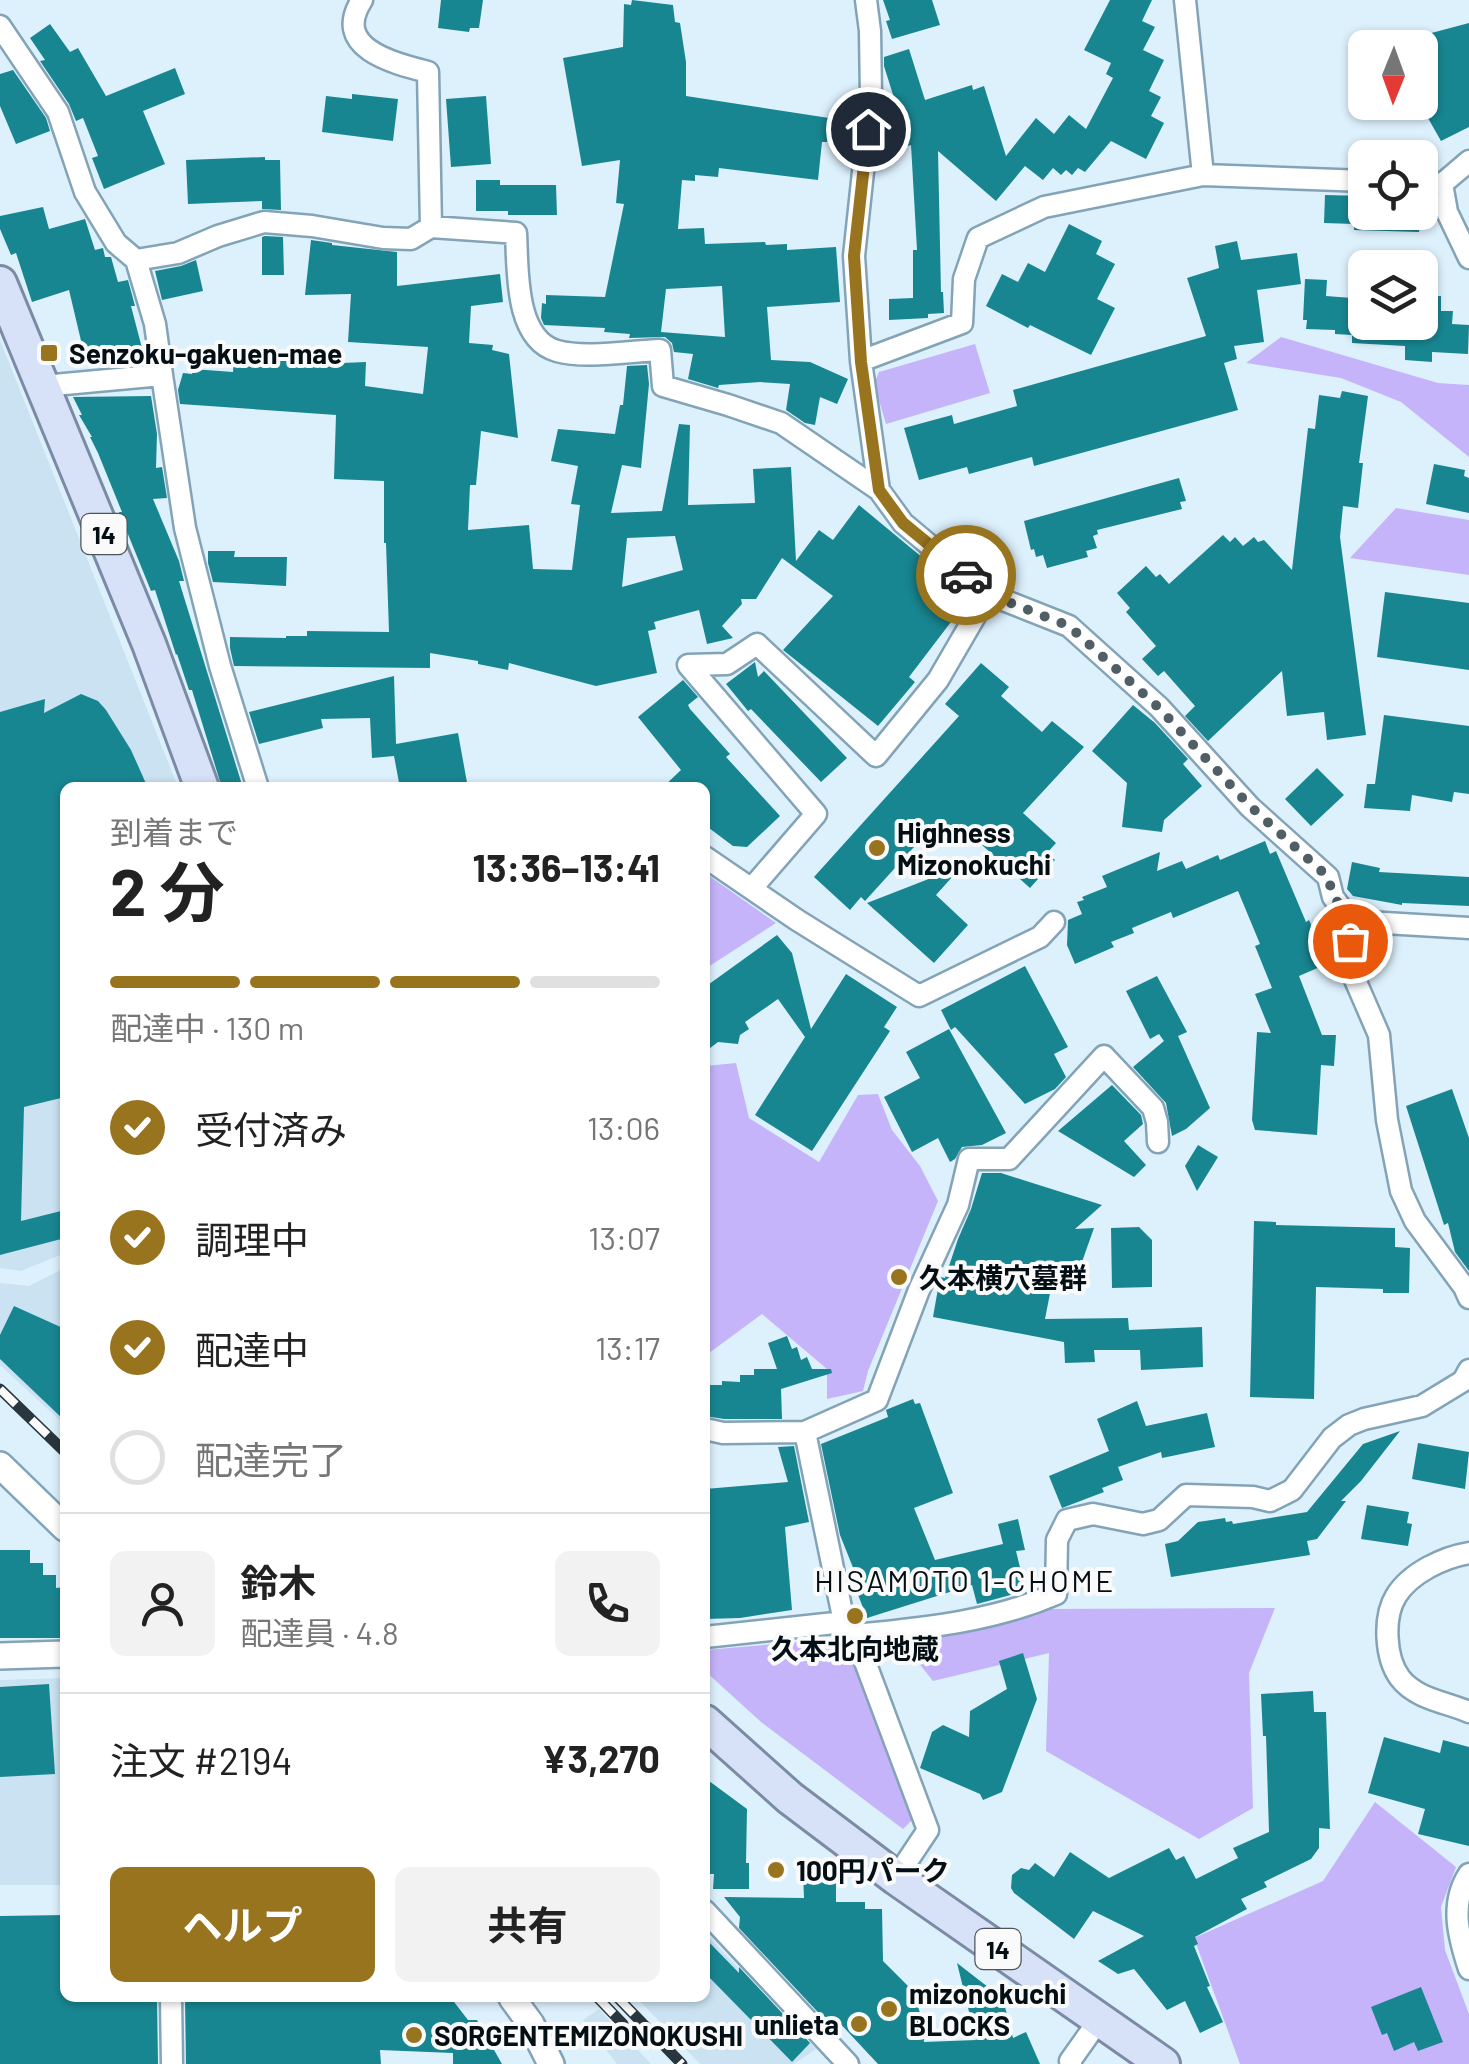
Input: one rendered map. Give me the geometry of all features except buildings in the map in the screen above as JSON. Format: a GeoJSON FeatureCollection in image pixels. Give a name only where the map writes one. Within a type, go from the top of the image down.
{"type":"FeatureCollection","features":[{"type":"Feature","properties":{"kind":"main road","name":"14"},"geometry":{"type":"LineString","coordinates":[[0,283],[149,644],[200,782]]}},
{"type":"Feature","properties":{"kind":"main road","name":"14"},"geometry":{"type":"LineString","coordinates":[[710,1726],[790,1798],[896,1878],[1163,2064]]}},
{"type":"Feature","properties":{"kind":"street"},"geometry":{"type":"LineString","coordinates":[[362,0],[354,12],[356,34],[366,50],[428,72],[431,227]]}},
{"type":"Feature","properties":{"kind":"street"},"geometry":{"type":"LineString","coordinates":[[866,0],[871,97],[854,256],[861,362],[879,490]]}},
{"type":"Feature","properties":{"kind":"street"},"geometry":{"type":"LineString","coordinates":[[1186,0],[1204,175]]}},
{"type":"Feature","properties":{"kind":"street"},"geometry":{"type":"LineString","coordinates":[[0,26],[58,112],[84,192],[116,243],[136,260],[154,324],[185,528],[220,666],[256,782]]}},
{"type":"Feature","properties":{"kind":"street"},"geometry":{"type":"LineString","coordinates":[[1438,184],[1469,161]]}},
{"type":"Feature","properties":{"kind":"street"},"geometry":{"type":"LineString","coordinates":[[861,362],[962,323],[964,280],[978,238],[1044,207],[1204,175],[1348,180]]}},
{"type":"Feature","properties":{"kind":"street"},"geometry":{"type":"LineString","coordinates":[[1442,184],[1447,212],[1469,258]]}},
{"type":"Feature","properties":{"kind":"street"},"geometry":{"type":"LineString","coordinates":[[136,260],[178,253],[264,222],[411,239],[431,227],[516,232],[522,306],[539,342],[558,351],[582,353],[660,350],[664,386],[782,423],[879,490],[903,523],[988,594],[1069,626],[1159,708],[1250,806],[1328,877],[1333,896],[1351,921],[1353,975],[1379,1035],[1387,1120],[1401,1191],[1415,1221],[1469,1298]]}},
{"type":"Feature","properties":{"kind":"street"},"geometry":{"type":"LineString","coordinates":[[43,386],[162,374]]}},
{"type":"Feature","properties":{"kind":"street"},"geometry":{"type":"LineString","coordinates":[[752,888],[816,814],[688,665],[728,664],[756,644],[876,756],[938,680],[988,594]]}},
{"type":"Feature","properties":{"kind":"street"},"geometry":{"type":"LineString","coordinates":[[710,859],[918,996],[1040,938],[1054,922]]}},
{"type":"Feature","properties":{"kind":"street"},"geometry":{"type":"LineString","coordinates":[[1351,921],[1469,928]]}},
{"type":"Feature","properties":{"kind":"street"},"geometry":{"type":"LineString","coordinates":[[710,1430],[805,1432],[878,1400],[919,1290],[958,1204],[970,1159],[1009,1160],[1104,1056],[1153,1108],[1158,1142]]}},
{"type":"Feature","properties":{"kind":"street"},"geometry":{"type":"LineString","coordinates":[[710,1637],[952,1626],[1038,1602],[1056,1594],[1057,1540],[1067,1520],[1093,1514],[1144,1524],[1158,1520],[1186,1495],[1270,1501],[1292,1490],[1332,1438],[1349,1425],[1422,1406],[1463,1380],[1469,1370]]}},
{"type":"Feature","properties":{"kind":"street"},"geometry":{"type":"LineString","coordinates":[[805,1432],[849,1629],[928,1830],[896,1878]]}},
{"type":"Feature","properties":{"kind":"street"},"geometry":{"type":"LineString","coordinates":[[0,1466],[60,1523]]}},
{"type":"Feature","properties":{"kind":"street"},"geometry":{"type":"LineString","coordinates":[[1469,1553],[1416,1574],[1395,1597],[1387,1633],[1390,1661],[1402,1680],[1421,1696],[1469,1712]]}},
{"type":"Feature","properties":{"kind":"street"},"geometry":{"type":"LineString","coordinates":[[0,1656],[60,1654]]}},
{"type":"Feature","properties":{"kind":"street"},"geometry":{"type":"LineString","coordinates":[[1469,1874],[1462,1884],[1456,1922],[1469,1970]]}},
{"type":"Feature","properties":{"kind":"street"},"geometry":{"type":"LineString","coordinates":[[710,1915],[848,2064]]}},
{"type":"Feature","properties":{"kind":"street"},"geometry":{"type":"LineString","coordinates":[[171,2002],[172,2064]]}},
{"type":"Feature","properties":{"kind":"street"},"geometry":{"type":"LineString","coordinates":[[515,2002],[551,2064]]}},
{"type":"Feature","properties":{"kind":"street"},"geometry":{"type":"LineString","coordinates":[[1072,2064],[1070,2061],[1099,2020]]}},
{"type":"Feature","properties":{"kind":"shaded area"},"geometry":{"type":"Polygon","coordinates":[[[1281,337],[1438,383],[1469,385],[1469,457],[1401,402],[1341,378],[1246,363],[1281,337]]]}},
{"type":"Feature","properties":{"kind":"shaded area"},"geometry":{"type":"Polygon","coordinates":[[[0,340],[176,782],[60,782],[60,1255],[21,1271],[0,1268],[0,340]]]}},
{"type":"Feature","properties":{"kind":"shaded area"},"geometry":{"type":"Polygon","coordinates":[[[975,344],[990,393],[886,424],[874,384],[879,372],[975,344]]]}},
{"type":"Feature","properties":{"kind":"shaded area"},"geometry":{"type":"Polygon","coordinates":[[[1396,508],[1469,520],[1469,575],[1350,558],[1396,508]]]}},
{"type":"Feature","properties":{"kind":"shaded area"},"geometry":{"type":"Polygon","coordinates":[[[710,877],[776,923],[710,966],[710,877]]]}},
{"type":"Feature","properties":{"kind":"shaded area"},"geometry":{"type":"Polygon","coordinates":[[[736,1063],[749,1118],[819,1162],[858,1095],[878,1094],[892,1130],[920,1166],[938,1201],[863,1391],[827,1399],[827,1369],[762,1314],[710,1352],[710,1066],[736,1063]]]}},
{"type":"Feature","properties":{"kind":"shaded area"},"geometry":{"type":"Polygon","coordinates":[[[60,1270],[60,1420],[0,1365],[0,1283],[29,1286],[60,1270]]]}},
{"type":"Feature","properties":{"kind":"shaded area"},"geometry":{"type":"Polygon","coordinates":[[[1275,1608],[1249,1673],[1253,1808],[1199,1839],[1046,1751],[1049,1653],[933,1681],[898,1637],[1046,1609],[1275,1608]]]}},
{"type":"Feature","properties":{"kind":"shaded area"},"geometry":{"type":"Polygon","coordinates":[[[844,1638],[917,1815],[903,1829],[761,1722],[710,1676],[710,1650],[844,1638]]]}},
{"type":"Feature","properties":{"kind":"shaded area"},"geometry":{"type":"Polygon","coordinates":[[[60,1678],[60,1885],[0,1885],[0,1680],[60,1678]]]}},
{"type":"Feature","properties":{"kind":"shaded area"},"geometry":{"type":"Polygon","coordinates":[[[1375,1802],[1456,1867],[1441,1907],[1445,1950],[1469,2014],[1469,2064],[1240,2064],[1194,1938],[1323,1881],[1375,1802]]]}},
{"type":"Feature","properties":{"kind":"shaded area"},"geometry":{"type":"Polygon","coordinates":[[[710,1938],[816,2049],[794,2064],[700,2064],[641,2002],[710,2002],[710,1938]]]}},
{"type":"Feature","properties":{"kind":"shaded area"},"geometry":{"type":"Polygon","coordinates":[[[599,2009],[651,2064],[617,2064],[583,2020],[599,2009]]]}},
{"type":"Feature","properties":{"kind":"railway"},"geometry":{"type":"LineString","coordinates":[[0,1389],[60,1447]]}},
{"type":"Feature","properties":{"kind":"railway"},"geometry":{"type":"LineString","coordinates":[[602,2002],[623,2024]]}},
{"type":"Feature","properties":{"kind":"railway"},"geometry":{"type":"LineString","coordinates":[[622,2002],[682,2064]]}},
{"type":"Feature","properties":{"kind":"way so far"},"geometry":{"type":"LineString","coordinates":[[966,575],[988,594],[1069,626],[1159,708],[1250,806],[1328,877],[1333,896],[1351,921],[1350,941]]}},
{"type":"Feature","properties":{"kind":"place","name":"Senzoku-gakuen-mae"},"geometry":{"type":"Point","coordinates":[49,353]}},
{"type":"Feature","properties":{"kind":"place","name":"Highness Mizonokuchi"},"geometry":{"type":"Point","coordinates":[877,848]}},
{"type":"Feature","properties":{"kind":"place","name":"久本横穴墓群"},"geometry":{"type":"Point","coordinates":[899,1277]}},
{"type":"Feature","properties":{"kind":"place","name":"久本北向地蔵"},"geometry":{"type":"Point","coordinates":[855,1616]}},
{"type":"Feature","properties":{"kind":"place","name":"100円パーク"},"geometry":{"type":"Point","coordinates":[776,1870]}},
{"type":"Feature","properties":{"kind":"place","name":"mizonokuchi BLOCKS"},"geometry":{"type":"Point","coordinates":[889,2009]}},
{"type":"Feature","properties":{"kind":"place","name":"unlieta"},"geometry":{"type":"Point","coordinates":[859,2024]}},
{"type":"Feature","properties":{"kind":"place","name":"SORGENTEMIZONOKUSHI"},"geometry":{"type":"Point","coordinates":[414,2035]}},
{"type":"Feature","properties":{"kind":"district","name":"HISAMOTO 1-CHOME"},"geometry":{"type":"Point","coordinates":[965,1580]}},
{"type":"Feature","properties":{"kind":"route"},"geometry":{"type":"LineString","coordinates":[[868,129],[854,256],[861,362],[879,490],[903,523],[966,575]]}}]}
